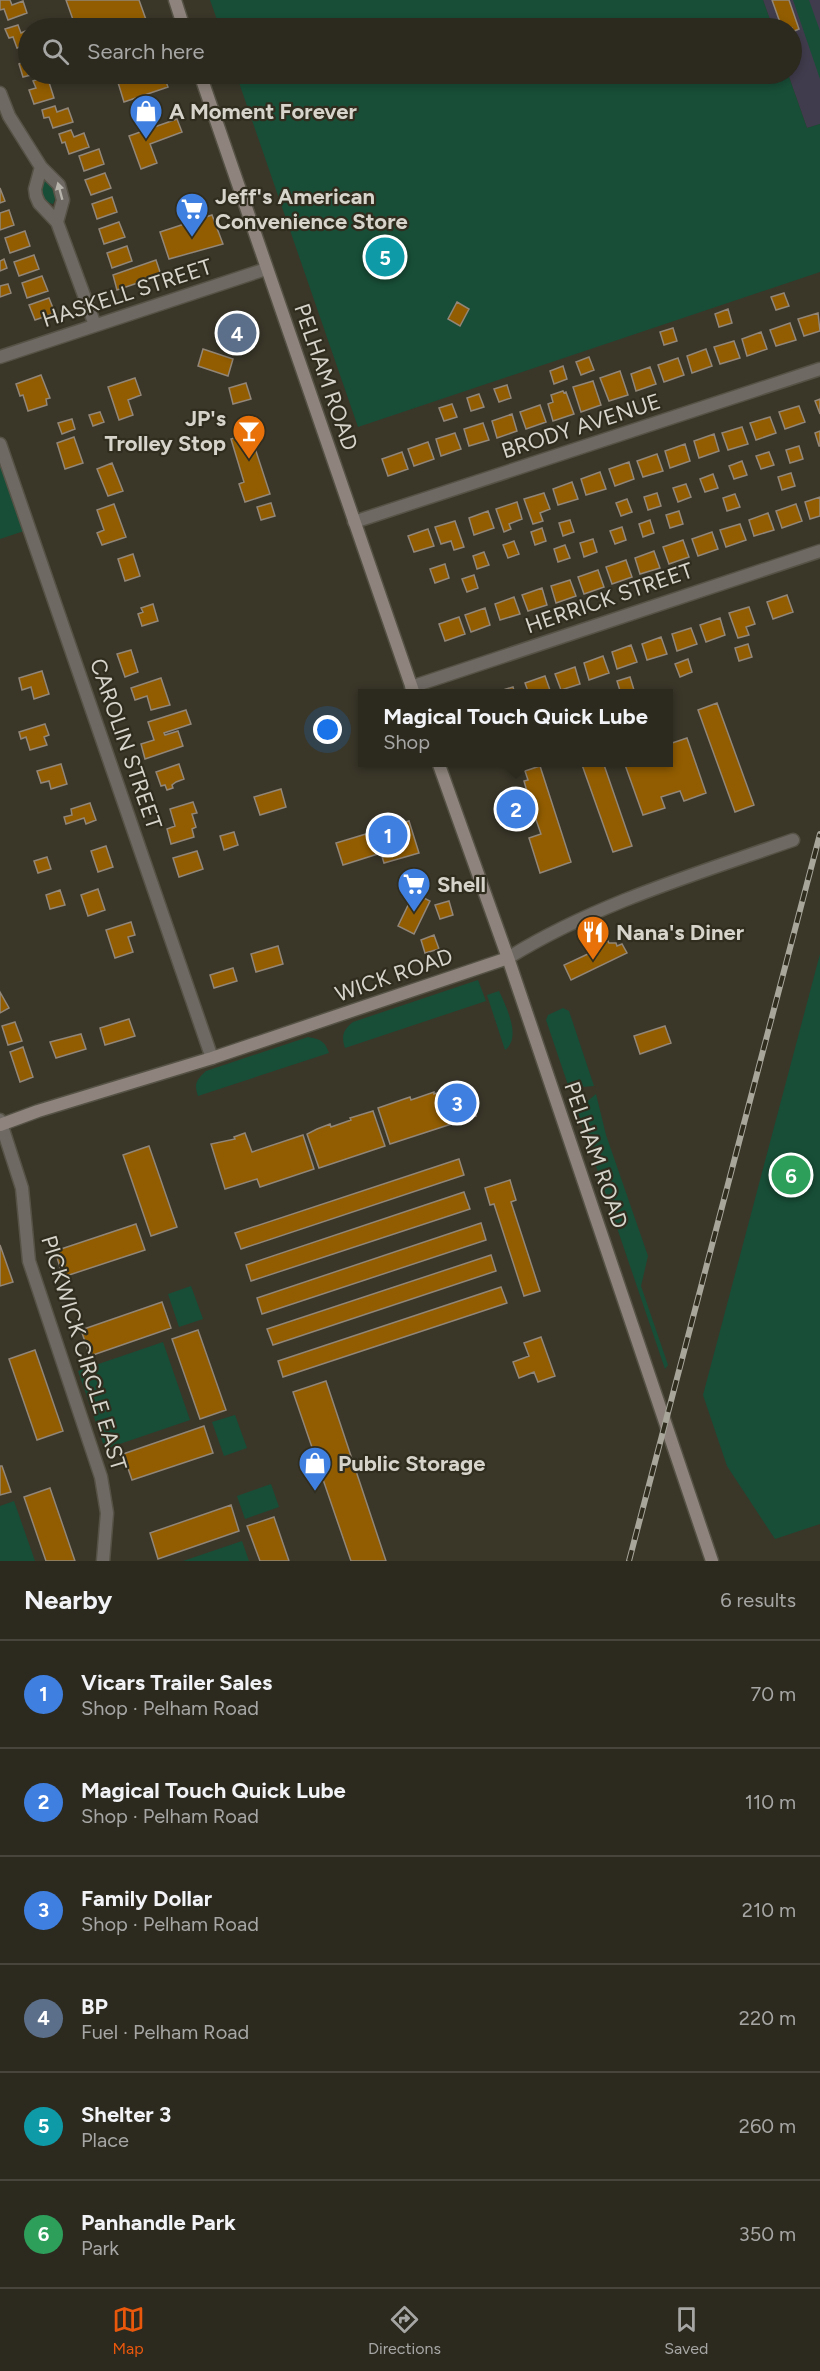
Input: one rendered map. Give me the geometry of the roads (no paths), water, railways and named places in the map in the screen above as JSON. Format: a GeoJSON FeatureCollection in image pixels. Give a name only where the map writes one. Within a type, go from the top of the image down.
{"type":"FeatureCollection","features":[{"type":"Feature","properties":{"kind":"main road"},"geometry":{"type":"LineString","coordinates":[[175,0],[181,18]]}},
{"type":"Feature","properties":{"kind":"main road","name":"PELHAM ROAD"},"geometry":{"type":"LineString","coordinates":[[203,84],[412,689]]}},
{"type":"Feature","properties":{"kind":"main road","name":"PELHAM ROAD"},"geometry":{"type":"LineString","coordinates":[[440,767],[508,958],[712,1561]]}},
{"type":"Feature","properties":{"kind":"main road","name":"WICK ROAD"},"geometry":{"type":"LineString","coordinates":[[1,1123],[212,1058],[508,958]]}},
{"type":"Feature","properties":{"kind":"street"},"geometry":{"type":"LineString","coordinates":[[0,93],[9,116],[41,167],[57,181],[61,190],[63,200],[57,222]]}},
{"type":"Feature","properties":{"kind":"street"},"geometry":{"type":"LineString","coordinates":[[41,167],[35,189],[36,196],[39,203],[57,222],[95,325]]}},
{"type":"Feature","properties":{"kind":"street","name":"HASKELL STREET"},"geometry":{"type":"LineString","coordinates":[[0,357],[266,269]]}},
{"type":"Feature","properties":{"kind":"street","name":"BRODY AVENUE"},"geometry":{"type":"LineString","coordinates":[[354,522],[820,369]]}},
{"type":"Feature","properties":{"kind":"street","name":"CAROLIN STREET"},"geometry":{"type":"LineString","coordinates":[[0,444],[212,1058]]}},
{"type":"Feature","properties":{"kind":"street","name":"HERRICK STREET"},"geometry":{"type":"LineString","coordinates":[[415,689],[820,551]]}},
{"type":"Feature","properties":{"kind":"street","name":"WICK ROAD"},"geometry":{"type":"LineString","coordinates":[[508,958],[600,911],[668,884],[793,840]]}},
{"type":"Feature","properties":{"kind":"street","name":"PICKWICK CIRCLE EAST"},"geometry":{"type":"LineString","coordinates":[[1,1123],[22,1188],[29,1262],[101,1477],[107,1521],[103,1561]]}},
{"type":"Feature","properties":{"kind":"railway"},"geometry":{"type":"LineString","coordinates":[[629,1561],[820,834]]}},
{"type":"Feature","properties":{"kind":"place","name":"A Moment Forever"},"geometry":{"type":"Point","coordinates":[146,140]}},
{"type":"Feature","properties":{"kind":"place","name":"Jeff's American Convenience Store"},"geometry":{"type":"Point","coordinates":[192,238]}},
{"type":"Feature","properties":{"kind":"place","name":"Shelter 3"},"geometry":{"type":"Point","coordinates":[385,257]}},
{"type":"Feature","properties":{"kind":"place","name":"BP"},"geometry":{"type":"Point","coordinates":[237,333]}},
{"type":"Feature","properties":{"kind":"place","name":"JP's Trolley Stop"},"geometry":{"type":"Point","coordinates":[249,460]}},
{"type":"Feature","properties":{"kind":"place","name":"Magical Touch Quick Lube"},"geometry":{"type":"Point","coordinates":[516,809]}},
{"type":"Feature","properties":{"kind":"place","name":"Vicars Trailer Sales"},"geometry":{"type":"Point","coordinates":[388,835]}},
{"type":"Feature","properties":{"kind":"place","name":"Shell"},"geometry":{"type":"Point","coordinates":[414,913]}},
{"type":"Feature","properties":{"kind":"place","name":"Nana's Diner"},"geometry":{"type":"Point","coordinates":[593,961]}},
{"type":"Feature","properties":{"kind":"place","name":"Family Dollar"},"geometry":{"type":"Point","coordinates":[457,1103]}},
{"type":"Feature","properties":{"kind":"place","name":"Panhandle Park"},"geometry":{"type":"Point","coordinates":[791,1175]}},
{"type":"Feature","properties":{"kind":"place","name":"Public Storage"},"geometry":{"type":"Point","coordinates":[315,1492]}}]}
